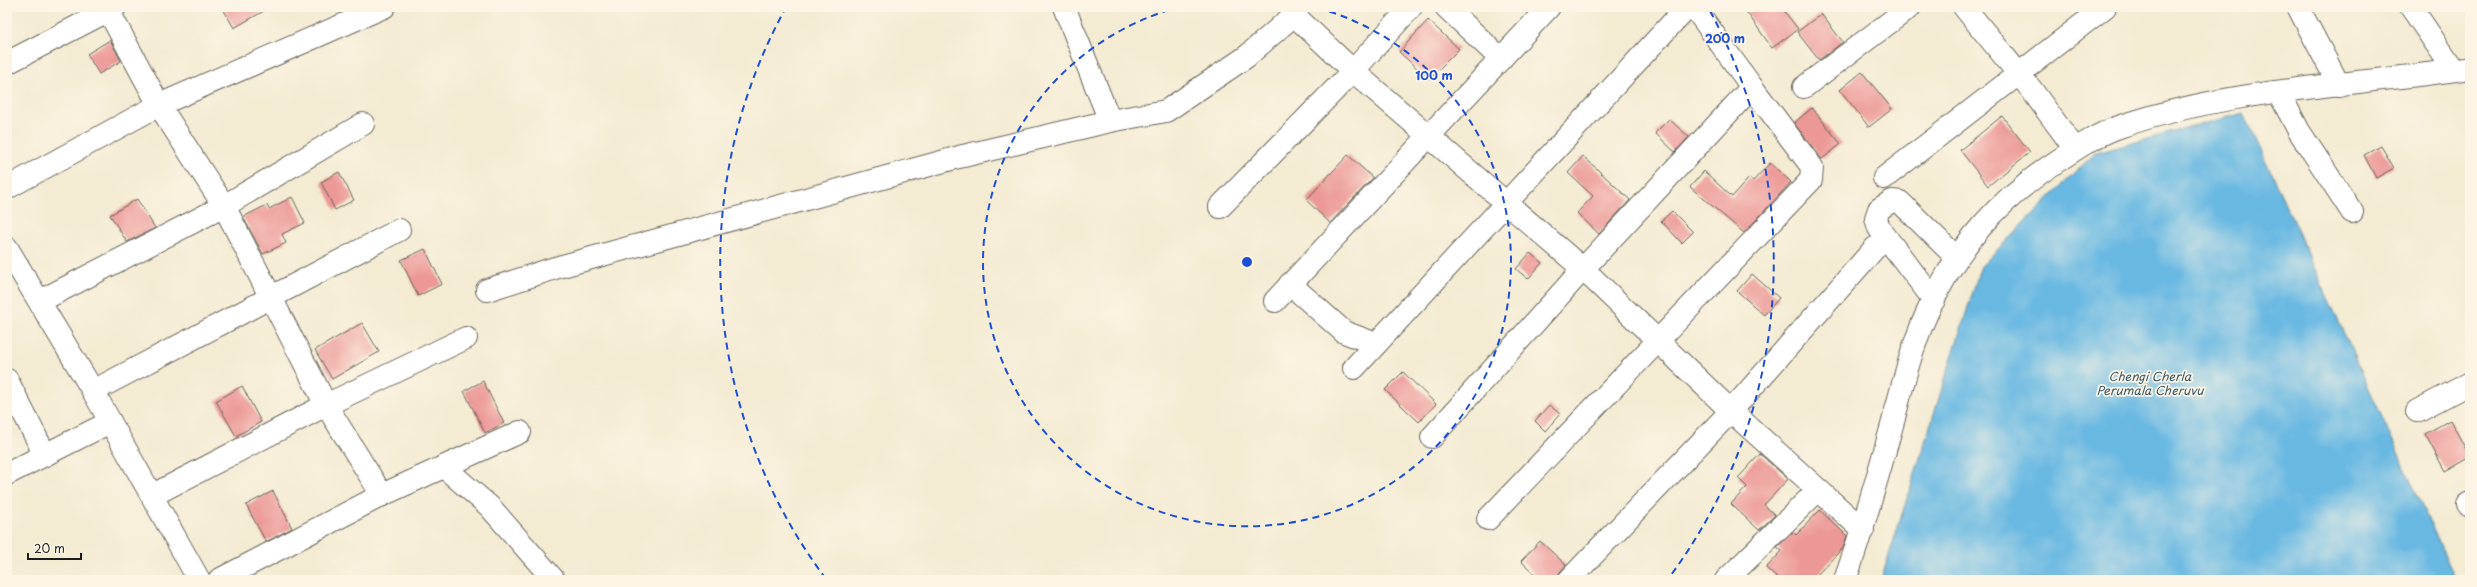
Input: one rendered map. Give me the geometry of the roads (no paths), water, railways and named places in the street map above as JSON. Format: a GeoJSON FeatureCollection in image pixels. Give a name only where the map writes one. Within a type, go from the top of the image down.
{"type":"FeatureCollection","features":[{"type":"Feature","properties":{"kind":"street"},"geometry":{"type":"LineString","coordinates":[[7,188],[159,105],[384,7]]}},
{"type":"Feature","properties":{"kind":"street"},"geometry":{"type":"LineString","coordinates":[[1064,7],[1110,121]]}},
{"type":"Feature","properties":{"kind":"street"},"geometry":{"type":"LineString","coordinates":[[1220,207],[1353,71],[1411,7]]}},
{"type":"Feature","properties":{"kind":"street"},"geometry":{"type":"LineString","coordinates":[[1446,7],[1501,59]]}},
{"type":"Feature","properties":{"kind":"street"},"geometry":{"type":"LineString","coordinates":[[1275,301],[1430,137],[1549,7]]}},
{"type":"Feature","properties":{"kind":"street"},"geometry":{"type":"LineString","coordinates":[[1354,368],[1505,202],[1687,7]]}},
{"type":"Feature","properties":{"kind":"street"},"geometry":{"type":"LineString","coordinates":[[1488,520],[1811,180],[1812,167],[1694,7]]}},
{"type":"Feature","properties":{"kind":"street"},"geometry":{"type":"LineString","coordinates":[[1804,87],[1910,7]]}},
{"type":"Feature","properties":{"kind":"street"},"geometry":{"type":"LineString","coordinates":[[1964,7],[2075,149]]}},
{"type":"Feature","properties":{"kind":"street"},"geometry":{"type":"LineString","coordinates":[[1884,178],[2017,73],[2105,7]]}},
{"type":"Feature","properties":{"kind":"street"},"geometry":{"type":"LineString","coordinates":[[2298,7],[2339,85]]}},
{"type":"Feature","properties":{"kind":"street"},"geometry":{"type":"LineString","coordinates":[[2411,7],[2462,69]]}},
{"type":"Feature","properties":{"kind":"street"},"geometry":{"type":"LineString","coordinates":[[7,63],[112,9],[159,105],[224,206],[326,405],[382,495]]}},
{"type":"Feature","properties":{"kind":"street"},"geometry":{"type":"LineString","coordinates":[[487,290],[555,268],[959,157],[1110,121],[1166,111],[1246,57],[1295,11],[1353,71],[1583,269],[1658,342],[1863,530]]}},
{"type":"Feature","properties":{"kind":"street"},"geometry":{"type":"LineString","coordinates":[[1845,580],[1863,530],[1907,370],[1926,314],[1957,258],[1990,214],[2027,181],[2075,149],[2116,128],[2170,111],[2279,93],[2462,69]]}},
{"type":"Feature","properties":{"kind":"street"},"geometry":{"type":"LineString","coordinates":[[1432,437],[1583,269],[1752,87]]}},
{"type":"Feature","properties":{"kind":"street"},"geometry":{"type":"LineString","coordinates":[[2279,93],[2299,131],[2352,212]]}},
{"type":"Feature","properties":{"kind":"street"},"geometry":{"type":"LineString","coordinates":[[40,301],[224,206],[363,124]]}},
{"type":"Feature","properties":{"kind":"street"},"geometry":{"type":"LineString","coordinates":[[1934,300],[1880,228],[1876,218],[1879,209],[1892,201],[1900,202],[1957,258]]}},
{"type":"Feature","properties":{"kind":"street"},"geometry":{"type":"LineString","coordinates":[[93,392],[399,230]]}},
{"type":"Feature","properties":{"kind":"street"},"geometry":{"type":"LineString","coordinates":[[7,248],[40,301],[153,495],[199,580]]}},
{"type":"Feature","properties":{"kind":"street"},"geometry":{"type":"LineString","coordinates":[[1569,580],[1731,410],[1875,248]]}},
{"type":"Feature","properties":{"kind":"street"},"geometry":{"type":"LineString","coordinates":[[1290,284],[1344,332],[1376,344]]}},
{"type":"Feature","properties":{"kind":"street"},"geometry":{"type":"LineString","coordinates":[[153,495],[326,405],[466,338]]}},
{"type":"Feature","properties":{"kind":"street"},"geometry":{"type":"LineString","coordinates":[[7,380],[45,455]]}},
{"type":"Feature","properties":{"kind":"street"},"geometry":{"type":"LineString","coordinates":[[2417,411],[2470,383]]}},
{"type":"Feature","properties":{"kind":"street"},"geometry":{"type":"LineString","coordinates":[[7,474],[110,422]]}},
{"type":"Feature","properties":{"kind":"street"},"geometry":{"type":"LineString","coordinates":[[219,580],[382,495],[520,432]]}},
{"type":"Feature","properties":{"kind":"street"},"geometry":{"type":"LineString","coordinates":[[444,467],[490,506],[554,580]]}},
{"type":"Feature","properties":{"kind":"street"},"geometry":{"type":"LineString","coordinates":[[1726,580],[1818,490]]}},
{"type":"Feature","properties":{"kind":"water","name":"Chengi Cherla Perumala Cheruvu"},"geometry":{"type":"Polygon","coordinates":[[[2244,113],[2456,580],[1881,580],[1981,266],[2095,153],[2244,113]]]}}]}
